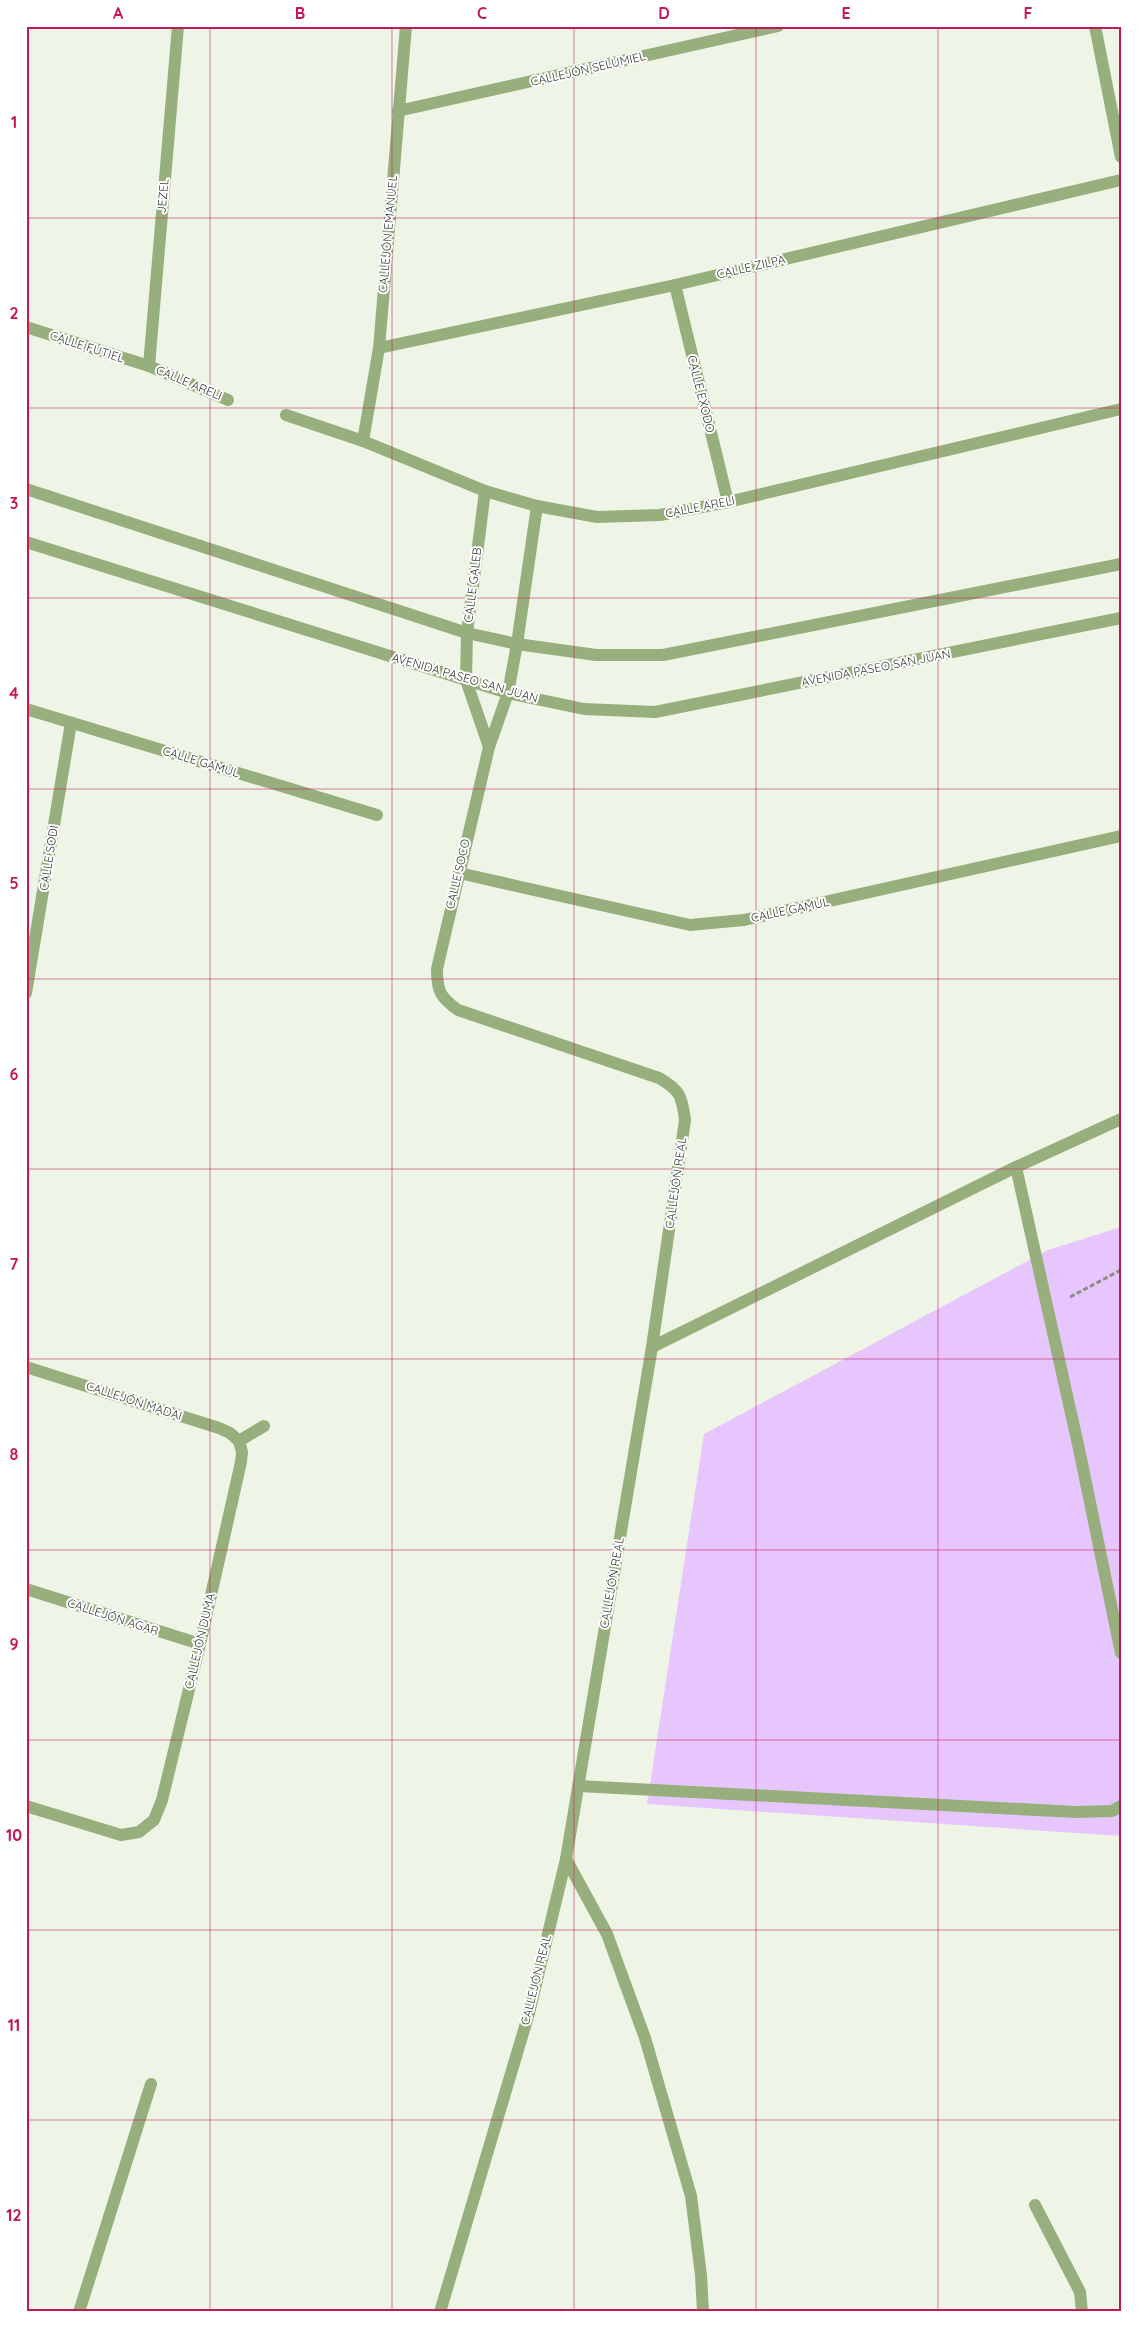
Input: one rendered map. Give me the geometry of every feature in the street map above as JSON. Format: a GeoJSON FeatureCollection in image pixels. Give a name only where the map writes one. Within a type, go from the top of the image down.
{"type":"FeatureCollection","features":[{"type":"Feature","properties":{"kind":"street","name":"JEZEL"},"geometry":{"type":"LineString","coordinates":[[149,366],[178,26]]}},
{"type":"Feature","properties":{"kind":"street","name":"CALLEJÓN EMANUEL"},"geometry":{"type":"LineString","coordinates":[[363,441],[379,348],[406,26]]}},
{"type":"Feature","properties":{"kind":"street","name":"CALLEJÓN SELUMIEL"},"geometry":{"type":"LineString","coordinates":[[398,111],[778,26]]}},
{"type":"Feature","properties":{"kind":"street"},"geometry":{"type":"LineString","coordinates":[[1095,26],[1121,157]]}},
{"type":"Feature","properties":{"kind":"street","name":"CALLE ZILPA"},"geometry":{"type":"LineString","coordinates":[[379,348],[675,285],[1121,180]]}},
{"type":"Feature","properties":{"kind":"street","name":"CALLE EXODO"},"geometry":{"type":"LineString","coordinates":[[675,285],[728,502]]}},
{"type":"Feature","properties":{"kind":"street","name":"CALLE FUTIEL"},"geometry":{"type":"LineString","coordinates":[[26,327],[149,366]]}},
{"type":"Feature","properties":{"kind":"street","name":"CALLE ARELI"},"geometry":{"type":"LineString","coordinates":[[149,366],[228,400]]}},
{"type":"Feature","properties":{"kind":"street","name":"CALLE ARELI"},"geometry":{"type":"LineString","coordinates":[[286,415],[363,441],[485,491],[537,506],[597,517],[660,514],[728,502],[1121,409]]}},
{"type":"Feature","properties":{"kind":"street"},"geometry":{"type":"LineString","coordinates":[[26,489],[467,633],[517,644],[596,655],[663,655],[1121,564]]}},
{"type":"Feature","properties":{"kind":"street","name":"CALLE GALEB"},"geometry":{"type":"LineString","coordinates":[[466,680],[467,633],[485,491]]}},
{"type":"Feature","properties":{"kind":"street"},"geometry":{"type":"LineString","coordinates":[[508,693],[537,506]]}},
{"type":"Feature","properties":{"kind":"street","name":"AVENIDA PASEO SAN JUAN"},"geometry":{"type":"LineString","coordinates":[[26,542],[508,693],[584,710],[655,712],[1121,618]]}},
{"type":"Feature","properties":{"kind":"street"},"geometry":{"type":"LineString","coordinates":[[466,680],[489,747]]}},
{"type":"Feature","properties":{"kind":"street","name":"CALLE SOCO"},"geometry":{"type":"LineString","coordinates":[[445,1001],[437,986],[436,969],[489,747],[508,693]]}},
{"type":"Feature","properties":{"kind":"street","name":"CALLE GAMUL"},"geometry":{"type":"LineString","coordinates":[[26,708],[377,815]]}},
{"type":"Feature","properties":{"kind":"street","name":"CALLE SODI"},"geometry":{"type":"LineString","coordinates":[[26,993],[32,928],[71,723]]}},
{"type":"Feature","properties":{"kind":"street","name":"CALLE GAMUL"},"geometry":{"type":"LineString","coordinates":[[458,873],[690,925],[744,920],[1121,836]]}},
{"type":"Feature","properties":{"kind":"street","name":"CALLEJÓN REAL"},"geometry":{"type":"LineString","coordinates":[[440,2312],[529,2013],[566,1859],[652,1347],[685,1120],[683,1101],[675,1087],[658,1078],[458,1010],[445,1001]]}},
{"type":"Feature","properties":{"kind":"street"},"geometry":{"type":"LineString","coordinates":[[652,1347],[1016,1167],[1121,1119]]}},
{"type":"Feature","properties":{"kind":"street"},"geometry":{"type":"LineString","coordinates":[[1016,1167],[1079,1449],[1121,1653]]}},
{"type":"Feature","properties":{"kind":"street","name":"CALLEJÓN MADAI"},"geometry":{"type":"LineString","coordinates":[[26,1367],[219,1428],[230,1433],[239,1441]]}},
{"type":"Feature","properties":{"kind":"street"},"geometry":{"type":"LineString","coordinates":[[239,1441],[264,1426]]}},
{"type":"Feature","properties":{"kind":"street","name":"CALLEJÓN DUMA"},"geometry":{"type":"LineString","coordinates":[[26,1806],[121,1835],[139,1832],[154,1820],[162,1800],[200,1644],[241,1462],[242,1452],[239,1441]]}},
{"type":"Feature","properties":{"kind":"street","name":"CALLEJÓN AGAR"},"geometry":{"type":"LineString","coordinates":[[26,1589],[200,1644]]}},
{"type":"Feature","properties":{"kind":"street"},"geometry":{"type":"LineString","coordinates":[[578,1786],[1076,1812],[1112,1811],[1121,1806]]}},
{"type":"Feature","properties":{"kind":"street"},"geometry":{"type":"LineString","coordinates":[[566,1859],[607,1934],[644,2038],[691,2196],[701,2275],[703,2312]]}},
{"type":"Feature","properties":{"kind":"street"},"geometry":{"type":"LineString","coordinates":[[79,2312],[151,2084]]}},
{"type":"Feature","properties":{"kind":"street"},"geometry":{"type":"LineString","coordinates":[[1035,2205],[1080,2292],[1082,2312]]}},
{"type":"Feature","properties":{"kind":"path"},"geometry":{"type":"LineString","coordinates":[[1047,1309],[1121,1270]]}},
{"type":"Feature","properties":{"kind":"shaded area"},"geometry":{"type":"Polygon","coordinates":[[[1121,1227],[1121,1836],[647,1804],[704,1434],[1048,1250],[1121,1227]]]}}]}
